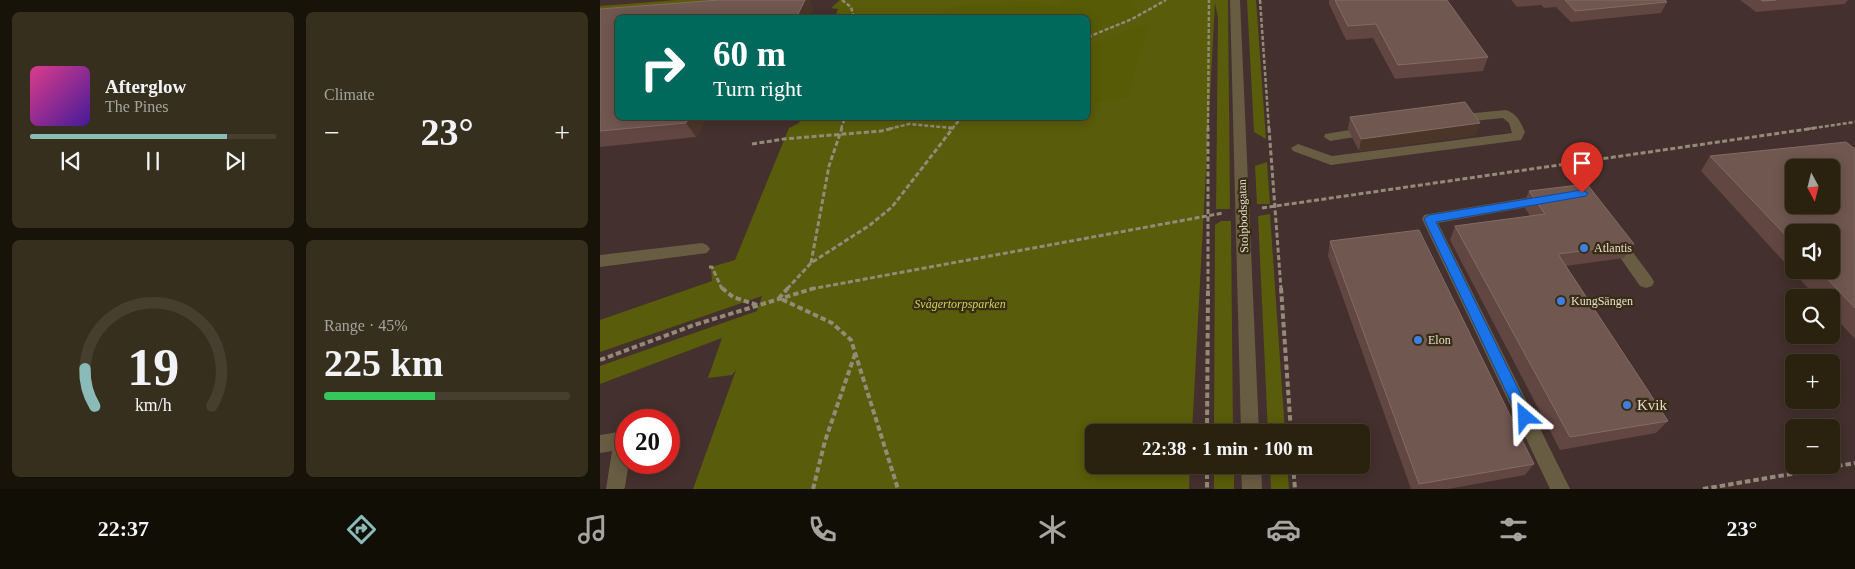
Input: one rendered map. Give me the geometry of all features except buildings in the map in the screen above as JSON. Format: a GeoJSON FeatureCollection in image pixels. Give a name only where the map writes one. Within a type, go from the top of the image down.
{"type":"FeatureCollection","features":[{"type":"Feature","properties":{"kind":"street","name":"Stolpbodsgatan"},"geometry":{"type":"LineString","coordinates":[[1236,0],[1250,424]]}},
{"type":"Feature","properties":{"kind":"street"},"geometry":{"type":"LineString","coordinates":[[1298,148],[1332,161],[1516,137],[1519,132],[1514,121],[1506,114],[1464,118]]}},
{"type":"Feature","properties":{"kind":"street"},"geometry":{"type":"LineString","coordinates":[[1330,137],[1350,134]]}},
{"type":"Feature","properties":{"kind":"street"},"geometry":{"type":"LineString","coordinates":[[1554,198],[1429,219],[1560,489]]}},
{"type":"Feature","properties":{"kind":"street"},"geometry":{"type":"LineString","coordinates":[[1606,225],[1646,282]]}},
{"type":"Feature","properties":{"kind":"street"},"geometry":{"type":"LineString","coordinates":[[600,261],[703,257]]}},
{"type":"Feature","properties":{"kind":"street"},"geometry":{"type":"LineString","coordinates":[[600,444],[624,440],[615,487]]}},
{"type":"Feature","properties":{"kind":"street"},"geometry":{"type":"LineString","coordinates":[[1251,474],[1252,489]]}},
{"type":"Feature","properties":{"kind":"path"},"geometry":{"type":"LineString","coordinates":[[842,0],[851,7],[853,15]]}},
{"type":"Feature","properties":{"kind":"path"},"geometry":{"type":"LineString","coordinates":[[1090,36],[1132,19],[1166,0]]}},
{"type":"Feature","properties":{"kind":"path"},"geometry":{"type":"LineString","coordinates":[[1207,424],[1209,0]]}},
{"type":"Feature","properties":{"kind":"path"},"geometry":{"type":"LineString","coordinates":[[1260,0],[1290,424]]}},
{"type":"Feature","properties":{"kind":"path"},"geometry":{"type":"LineString","coordinates":[[811,264],[830,166],[844,120]]}},
{"type":"Feature","properties":{"kind":"path"},"geometry":{"type":"LineString","coordinates":[[898,489],[851,340],[832,323],[779,298],[811,264],[870,225],[892,207],[959,120]]}},
{"type":"Feature","properties":{"kind":"path"},"geometry":{"type":"LineString","coordinates":[[752,144],[784,139],[881,131],[909,124],[952,128]]}},
{"type":"Feature","properties":{"kind":"path"},"geometry":{"type":"LineString","coordinates":[[703,257],[712,267],[717,286],[726,293],[757,305]]}},
{"type":"Feature","properties":{"kind":"path"},"geometry":{"type":"LineString","coordinates":[[813,489],[825,441],[855,353]]}},
{"type":"Feature","properties":{"kind":"path"},"geometry":{"type":"LineString","coordinates":[[1702,489],[1855,463]]}},
{"type":"Feature","properties":{"kind":"path"},"geometry":{"type":"LineString","coordinates":[[1207,474],[1207,489]]}},
{"type":"Feature","properties":{"kind":"path"},"geometry":{"type":"LineString","coordinates":[[1294,474],[1295,489]]}},
{"type":"Feature","properties":{"kind":"shaded area"},"geometry":{"type":"Polygon","coordinates":[[[600,0],[1855,0],[1855,489],[600,489],[600,0]]]}},
{"type":"Feature","properties":{"kind":"shaded area"},"geometry":{"type":"Polygon","coordinates":[[[1066,0],[1131,0],[1139,15],[1090,34],[1090,15],[938,15],[963,5],[1034,1],[1056,6],[1066,0]]]}},
{"type":"Feature","properties":{"kind":"shaded area"},"geometry":{"type":"Polygon","coordinates":[[[1149,22],[1128,97],[1090,104],[1090,46],[1149,22]]]}},
{"type":"Feature","properties":{"kind":"shaded area"},"geometry":{"type":"Polygon","coordinates":[[[917,120],[955,120],[949,126],[917,120]]]}},
{"type":"Feature","properties":{"kind":"green space"},"geometry":{"type":"Polygon","coordinates":[[[677,0],[731,0],[600,10],[600,6],[677,0]]]}},
{"type":"Feature","properties":{"kind":"green space","name":"Svågertorpsparken"},"geometry":{"type":"Polygon","coordinates":[[[840,0],[1228,0],[1230,209],[1216,209],[1218,17],[1215,3],[1192,424],[1085,424],[1085,474],[1190,474],[1189,489],[693,489],[736,370],[732,375],[708,378],[722,338],[600,384],[600,366],[757,311],[762,296],[600,352],[600,320],[712,281],[711,267],[735,260],[789,128],[799,123],[800,120],[1090,120],[1090,15],[836,15],[838,9],[831,8],[840,0]]]}},
{"type":"Feature","properties":{"kind":"green space"},"geometry":{"type":"Polygon","coordinates":[[[1247,0],[1256,0],[1266,139],[1254,132],[1247,0]]]}},
{"type":"Feature","properties":{"kind":"green space"},"geometry":{"type":"Polygon","coordinates":[[[1267,162],[1270,204],[1257,204],[1255,166],[1267,162]]]}},
{"type":"Feature","properties":{"kind":"green space"},"geometry":{"type":"Polygon","coordinates":[[[1270,214],[1284,424],[1268,424],[1258,216],[1270,214]]]}},
{"type":"Feature","properties":{"kind":"green space"},"geometry":{"type":"Polygon","coordinates":[[[1221,221],[1231,221],[1233,424],[1214,424],[1215,225],[1221,221]]]}},
{"type":"Feature","properties":{"kind":"green space"},"geometry":{"type":"Polygon","coordinates":[[[1214,474],[1234,474],[1234,489],[1214,489],[1214,474]]]}},
{"type":"Feature","properties":{"kind":"green space"},"geometry":{"type":"Polygon","coordinates":[[[1270,474],[1288,474],[1289,489],[1271,489],[1270,474]]]}},
{"type":"Feature","properties":{"kind":"place","name":"Atlantis"},"geometry":{"type":"Point","coordinates":[1584,248]}},
{"type":"Feature","properties":{"kind":"place","name":"KungSängen"},"geometry":{"type":"Point","coordinates":[1561,301]}},
{"type":"Feature","properties":{"kind":"place","name":"Elon"},"geometry":{"type":"Point","coordinates":[1418,340]}},
{"type":"Feature","properties":{"kind":"place","name":"Kvik"},"geometry":{"type":"Point","coordinates":[1627,405]}},
{"type":"Feature","properties":{"kind":"route"},"geometry":{"type":"LineString","coordinates":[[1525,417],[1429,219],[1582,193]]}}]}
